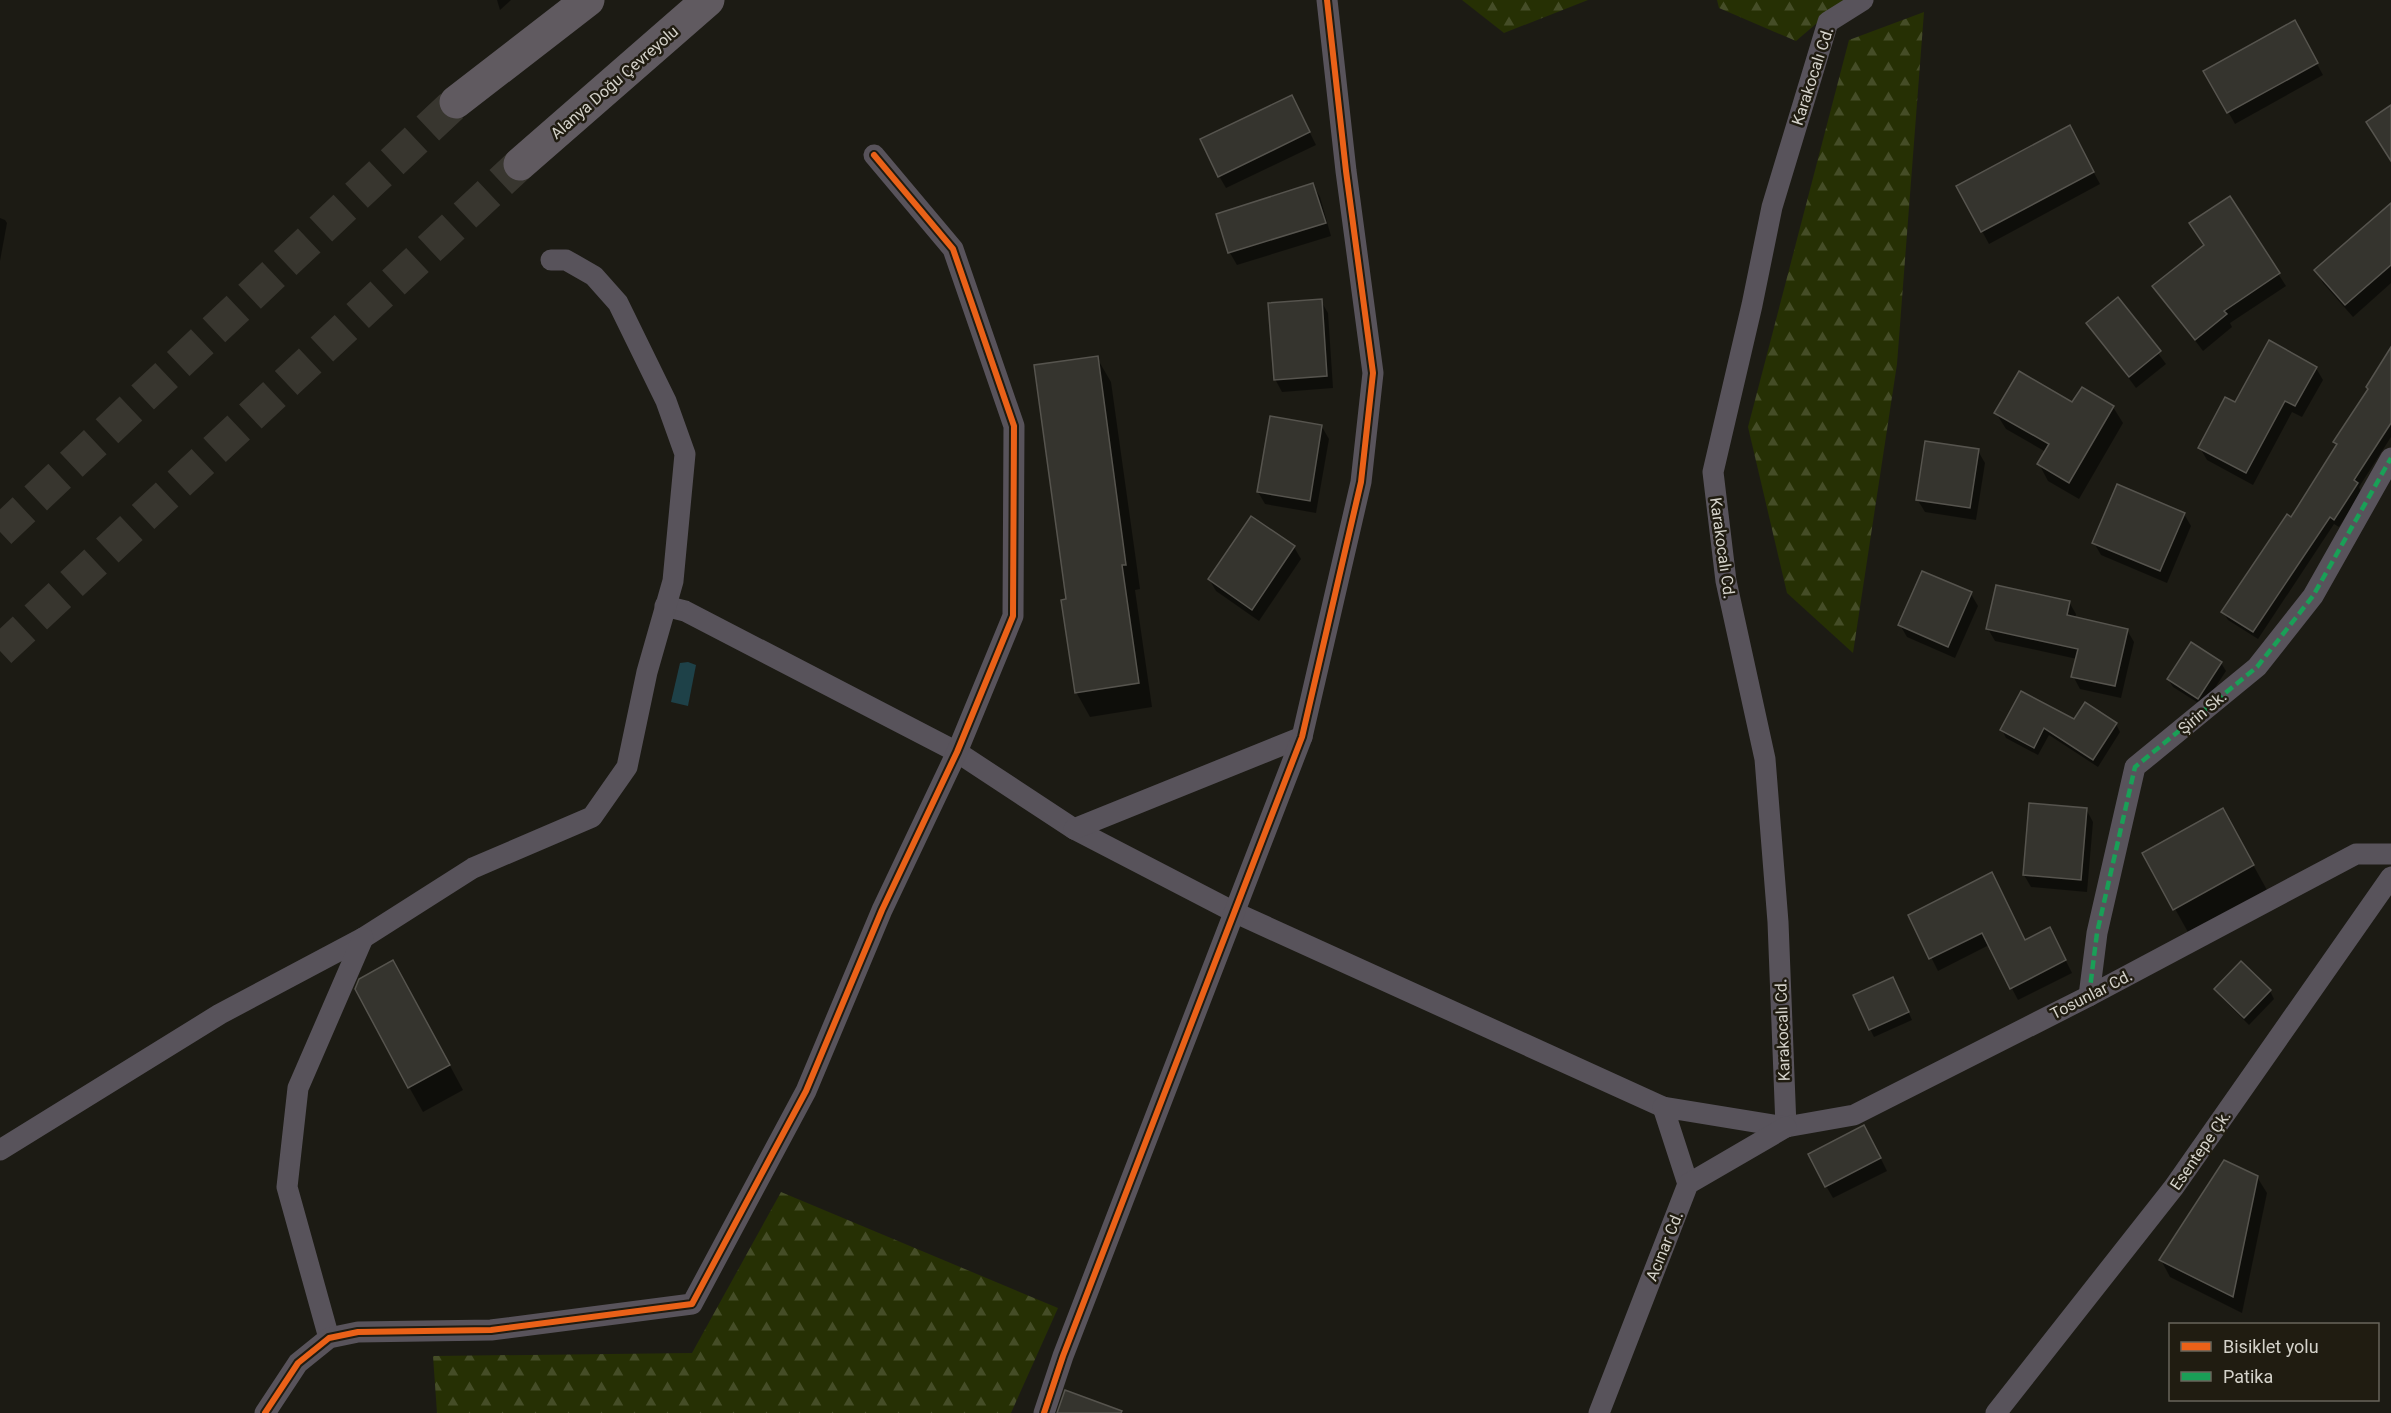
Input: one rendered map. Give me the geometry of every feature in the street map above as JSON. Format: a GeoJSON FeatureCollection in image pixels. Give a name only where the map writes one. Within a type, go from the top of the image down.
{"type":"FeatureCollection","features":[{"type":"Feature","properties":{"kind":"highway"},"geometry":{"type":"LineString","coordinates":[[456,102],[588,0]]}},
{"type":"Feature","properties":{"kind":"highway","name":"Alanya Doğu Çevreyolu"},"geometry":{"type":"LineString","coordinates":[[520,164],[708,0]]}},
{"type":"Feature","properties":{"kind":"street"},"geometry":{"type":"LineString","coordinates":[[1044,1413],[1063,1356],[1236,914],[1302,737],[1361,482],[1373,373],[1346,171],[1327,0]]}},
{"type":"Feature","properties":{"kind":"street","name":"Karakocalı Cd."},"geometry":{"type":"LineString","coordinates":[[1786,1127],[1778,922],[1765,759],[1726,581],[1713,472],[1772,207],[1828,22],[1863,0]]}},
{"type":"Feature","properties":{"kind":"street"},"geometry":{"type":"LineString","coordinates":[[265,1413],[298,1363],[329,1338],[358,1332],[491,1330],[692,1304],[806,1091],[882,910],[957,752],[1013,616],[1014,426],[953,249],[874,155]]}},
{"type":"Feature","properties":{"kind":"street"},"geometry":{"type":"LineString","coordinates":[[0,1150],[220,1014],[363,938],[473,868],[592,817],[627,767],[647,672],[673,580],[685,454],[666,401],[618,303],[594,276],[566,260],[551,260]]}},
{"type":"Feature","properties":{"kind":"street","name":"Şirin Sk."},"geometry":{"type":"LineString","coordinates":[[2089,996],[2097,933],[2135,767],[2257,667],[2313,596],[2391,458]]}},
{"type":"Feature","properties":{"kind":"street"},"geometry":{"type":"LineString","coordinates":[[666,606],[685,611],[957,752],[1074,829],[1236,914],[1663,1107],[1786,1127]]}},
{"type":"Feature","properties":{"kind":"street"},"geometry":{"type":"LineString","coordinates":[[1074,829],[1302,737]]}},
{"type":"Feature","properties":{"kind":"street","name":"Tosunlar Cd."},"geometry":{"type":"LineString","coordinates":[[1786,1127],[1854,1115],[2089,996],[2356,854],[2391,854]]}},
{"type":"Feature","properties":{"kind":"street","name":"Esentepe Çk."},"geometry":{"type":"LineString","coordinates":[[1996,1413],[2174,1187],[2391,877]]}},
{"type":"Feature","properties":{"kind":"street"},"geometry":{"type":"LineString","coordinates":[[329,1338],[287,1187],[298,1088],[363,938]]}},
{"type":"Feature","properties":{"kind":"street"},"geometry":{"type":"LineString","coordinates":[[1663,1107],[1688,1184],[1786,1127]]}},
{"type":"Feature","properties":{"kind":"street","name":"Acınar Cd."},"geometry":{"type":"LineString","coordinates":[[1599,1413],[1688,1184]]}},
{"type":"Feature","properties":{"kind":"green space"},"geometry":{"type":"Polygon","coordinates":[[[1462,0],[1588,0],[1504,33],[1462,0]]]}},
{"type":"Feature","properties":{"kind":"green space"},"geometry":{"type":"Polygon","coordinates":[[[1717,0],[1844,0],[1796,41],[1719,8],[1717,0]]]}},
{"type":"Feature","properties":{"kind":"green space"},"geometry":{"type":"Polygon","coordinates":[[[1924,12],[1897,364],[1853,653],[1787,593],[1748,427],[1849,40],[1924,12]]]}},
{"type":"Feature","properties":{"kind":"green space"},"geometry":{"type":"Polygon","coordinates":[[[781,1192],[1058,1308],[1011,1413],[437,1413],[433,1356],[692,1353],[781,1192]]]}},
{"type":"Feature","properties":{"kind":"water"},"geometry":{"type":"Polygon","coordinates":[[[688,662],[696,665],[688,706],[671,702],[680,663],[688,662]]]}},
{"type":"Feature","properties":{"kind":"building"},"geometry":{"type":"Polygon","coordinates":[[[2295,20],[2318,63],[2227,113],[2203,71],[2295,20]]]}},
{"type":"Feature","properties":{"kind":"building"},"geometry":{"type":"Polygon","coordinates":[[[1292,95],[1310,132],[1218,177],[1200,139],[1292,95]]]}},
{"type":"Feature","properties":{"kind":"building"},"geometry":{"type":"Polygon","coordinates":[[[2391,105],[2391,161],[2366,122],[2391,105]]]}},
{"type":"Feature","properties":{"kind":"building"},"geometry":{"type":"Polygon","coordinates":[[[2070,125],[2094,172],[1981,232],[1956,186],[2070,125]]]}},
{"type":"Feature","properties":{"kind":"building"},"geometry":{"type":"Polygon","coordinates":[[[1313,183],[1326,223],[1228,253],[1216,214],[1313,183]]]}},
{"type":"Feature","properties":{"kind":"building"},"geometry":{"type":"Polygon","coordinates":[[[2230,196],[2280,273],[2224,311],[2227,314],[2195,340],[2152,286],[2204,245],[2189,223],[2230,196]]]}},
{"type":"Feature","properties":{"kind":"building"},"geometry":{"type":"Polygon","coordinates":[[[2391,203],[2391,265],[2345,305],[2314,270],[2391,203]]]}},
{"type":"Feature","properties":{"kind":"building"},"geometry":{"type":"Polygon","coordinates":[[[2118,297],[2161,351],[2129,377],[2086,323],[2118,297]]]}},
{"type":"Feature","properties":{"kind":"building"},"geometry":{"type":"Polygon","coordinates":[[[1322,299],[1327,376],[1274,380],[1268,303],[1322,299]]]}},
{"type":"Feature","properties":{"kind":"building"},"geometry":{"type":"Polygon","coordinates":[[[2269,340],[2317,367],[2295,406],[2285,401],[2246,473],[2198,448],[2225,397],[2235,402],[2269,340]]]}},
{"type":"Feature","properties":{"kind":"building"},"geometry":{"type":"Polygon","coordinates":[[[2391,347],[2391,423],[2354,480],[2358,483],[2334,520],[2330,517],[2253,632],[2221,612],[2287,514],[2291,517],[2337,444],[2333,442],[2368,389],[2366,387],[2391,347]]]}},
{"type":"Feature","properties":{"kind":"building"},"geometry":{"type":"Polygon","coordinates":[[[1098,356],[1126,565],[1122,565],[1139,683],[1075,693],[1061,600],[1066,599],[1034,365],[1098,356]]]}},
{"type":"Feature","properties":{"kind":"building"},"geometry":{"type":"Polygon","coordinates":[[[2019,371],[2072,402],[2082,387],[2114,406],[2069,483],[2037,464],[2049,444],[1994,413],[2019,371]]]}},
{"type":"Feature","properties":{"kind":"building"},"geometry":{"type":"Polygon","coordinates":[[[1270,416],[1322,425],[1310,501],[1257,492],[1270,416]]]}},
{"type":"Feature","properties":{"kind":"building"},"geometry":{"type":"Polygon","coordinates":[[[1925,441],[1979,449],[1970,508],[1916,500],[1925,441]]]}},
{"type":"Feature","properties":{"kind":"building"},"geometry":{"type":"Polygon","coordinates":[[[2117,484],[2185,513],[2160,571],[2092,543],[2117,484]]]}},
{"type":"Feature","properties":{"kind":"building"},"geometry":{"type":"Polygon","coordinates":[[[1251,516],[1295,546],[1252,610],[1208,579],[1251,516]]]}},
{"type":"Feature","properties":{"kind":"building"},"geometry":{"type":"Polygon","coordinates":[[[1922,571],[1972,592],[1948,647],[1898,625],[1922,571]]]}},
{"type":"Feature","properties":{"kind":"building"},"geometry":{"type":"Polygon","coordinates":[[[1996,585],[2070,601],[2067,615],[2128,629],[2115,686],[2071,677],[2078,649],[1986,629],[1996,585]]]}},
{"type":"Feature","properties":{"kind":"building"},"geometry":{"type":"Polygon","coordinates":[[[2191,642],[2222,662],[2198,699],[2167,679],[2191,642]]]}},
{"type":"Feature","properties":{"kind":"building"},"geometry":{"type":"Polygon","coordinates":[[[2021,691],[2074,719],[2085,702],[2117,723],[2093,760],[2044,728],[2034,748],[2000,730],[2021,691]]]}},
{"type":"Feature","properties":{"kind":"building"},"geometry":{"type":"Polygon","coordinates":[[[2029,803],[2087,808],[2081,880],[2023,875],[2029,803]]]}},
{"type":"Feature","properties":{"kind":"building"},"geometry":{"type":"Polygon","coordinates":[[[2223,808],[2254,865],[2173,910],[2142,853],[2223,808]]]}},
{"type":"Feature","properties":{"kind":"building"},"geometry":{"type":"Polygon","coordinates":[[[1992,872],[2025,940],[2050,927],[2066,960],[2010,989],[1982,933],[1929,959],[1908,915],[1992,872]]]}},
{"type":"Feature","properties":{"kind":"building"},"geometry":{"type":"Polygon","coordinates":[[[393,960],[450,1065],[408,1088],[355,989],[359,979],[393,960]]]}},
{"type":"Feature","properties":{"kind":"building"},"geometry":{"type":"Polygon","coordinates":[[[2241,961],[2271,990],[2244,1018],[2214,989],[2241,961]]]}},
{"type":"Feature","properties":{"kind":"building"},"geometry":{"type":"Polygon","coordinates":[[[1893,977],[1909,1012],[1869,1030],[1853,995],[1893,977]]]}},
{"type":"Feature","properties":{"kind":"building"},"geometry":{"type":"Polygon","coordinates":[[[1864,1125],[1881,1158],[1825,1187],[1808,1154],[1864,1125]]]}},
{"type":"Feature","properties":{"kind":"building"},"geometry":{"type":"Polygon","coordinates":[[[2224,1160],[2258,1176],[2233,1297],[2159,1260],[2224,1160]]]}},
{"type":"Feature","properties":{"kind":"building"},"geometry":{"type":"Polygon","coordinates":[[[1065,1390],[1122,1411],[1121,1413],[1057,1413],[1065,1390]]]}},
{"type":"Feature","properties":{"kind":"tunnel"},"geometry":{"type":"LineString","coordinates":[[0,532],[456,102]]}},
{"type":"Feature","properties":{"kind":"tunnel"},"geometry":{"type":"LineString","coordinates":[[0,651],[520,164]]}},
{"type":"Feature","properties":{"kind":"marked path"},"geometry":{"type":"LineString","coordinates":[[2089,996],[2097,933],[2135,767],[2257,667],[2313,596],[2391,458]]}},
{"type":"Feature","properties":{"kind":"cycle path"},"geometry":{"type":"LineString","coordinates":[[1044,1413],[1063,1356],[1302,737],[1361,482],[1373,373],[1346,171],[1327,0]]}},
{"type":"Feature","properties":{"kind":"cycle path"},"geometry":{"type":"LineString","coordinates":[[265,1413],[298,1363],[329,1338],[358,1332],[491,1330],[692,1304],[806,1091],[882,910],[957,752],[1013,616],[1014,426],[953,249],[874,155]]}}]}
